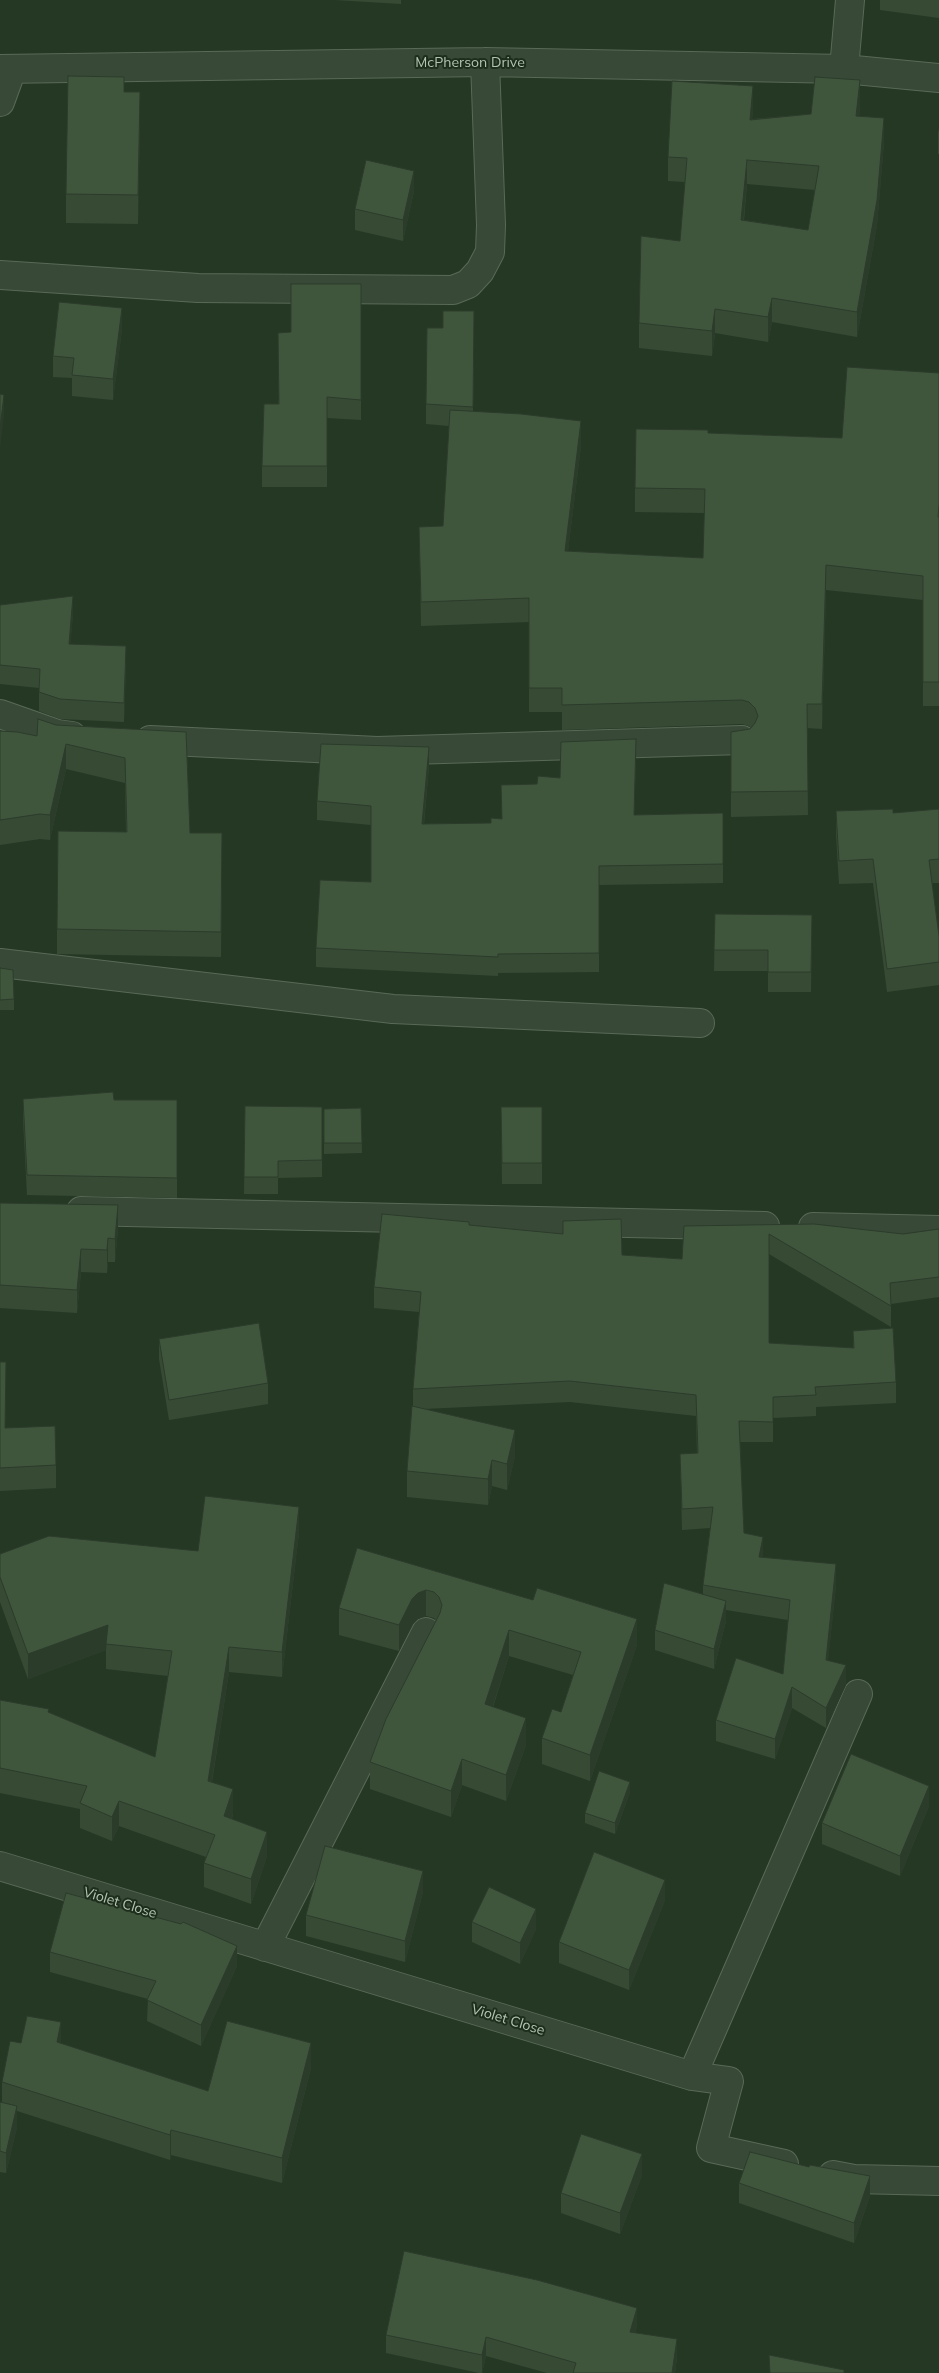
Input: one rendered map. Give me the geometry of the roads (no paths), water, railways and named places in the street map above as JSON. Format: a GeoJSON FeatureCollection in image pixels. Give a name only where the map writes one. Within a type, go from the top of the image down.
{"type":"FeatureCollection","features":[{"type":"Feature","properties":{"kind":"street"},"geometry":{"type":"LineString","coordinates":[[844,69],[850,0]]}},
{"type":"Feature","properties":{"kind":"street"},"geometry":{"type":"LineString","coordinates":[[0,275],[198,288],[453,290],[468,284],[480,271],[490,252],[491,226],[485,62]]}},
{"type":"Feature","properties":{"kind":"street","name":"McPherson Drive"},"geometry":{"type":"LineString","coordinates":[[6,69],[485,62],[844,69],[939,78]]}},
{"type":"Feature","properties":{"kind":"street"},"geometry":{"type":"LineString","coordinates":[[0,102],[6,69]]}},
{"type":"Feature","properties":{"kind":"street"},"geometry":{"type":"LineString","coordinates":[[0,714],[56,734],[94,737]]}},
{"type":"Feature","properties":{"kind":"street"},"geometry":{"type":"LineString","coordinates":[[124,739],[377,751],[742,740]]}},
{"type":"Feature","properties":{"kind":"street"},"geometry":{"type":"LineString","coordinates":[[0,963],[393,1009],[700,1023]]}},
{"type":"Feature","properties":{"kind":"street"},"geometry":{"type":"LineString","coordinates":[[60,1211],[939,1230]]}},
{"type":"Feature","properties":{"kind":"street"},"geometry":{"type":"LineString","coordinates":[[265,1947],[426,1632]]}},
{"type":"Feature","properties":{"kind":"street"},"geometry":{"type":"LineString","coordinates":[[692,2076],[858,1694]]}},
{"type":"Feature","properties":{"kind":"street","name":"Violet Close"},"geometry":{"type":"LineString","coordinates":[[0,1866],[692,2076],[729,2081],[711,2148],[854,2180],[939,2181]]}}]}
